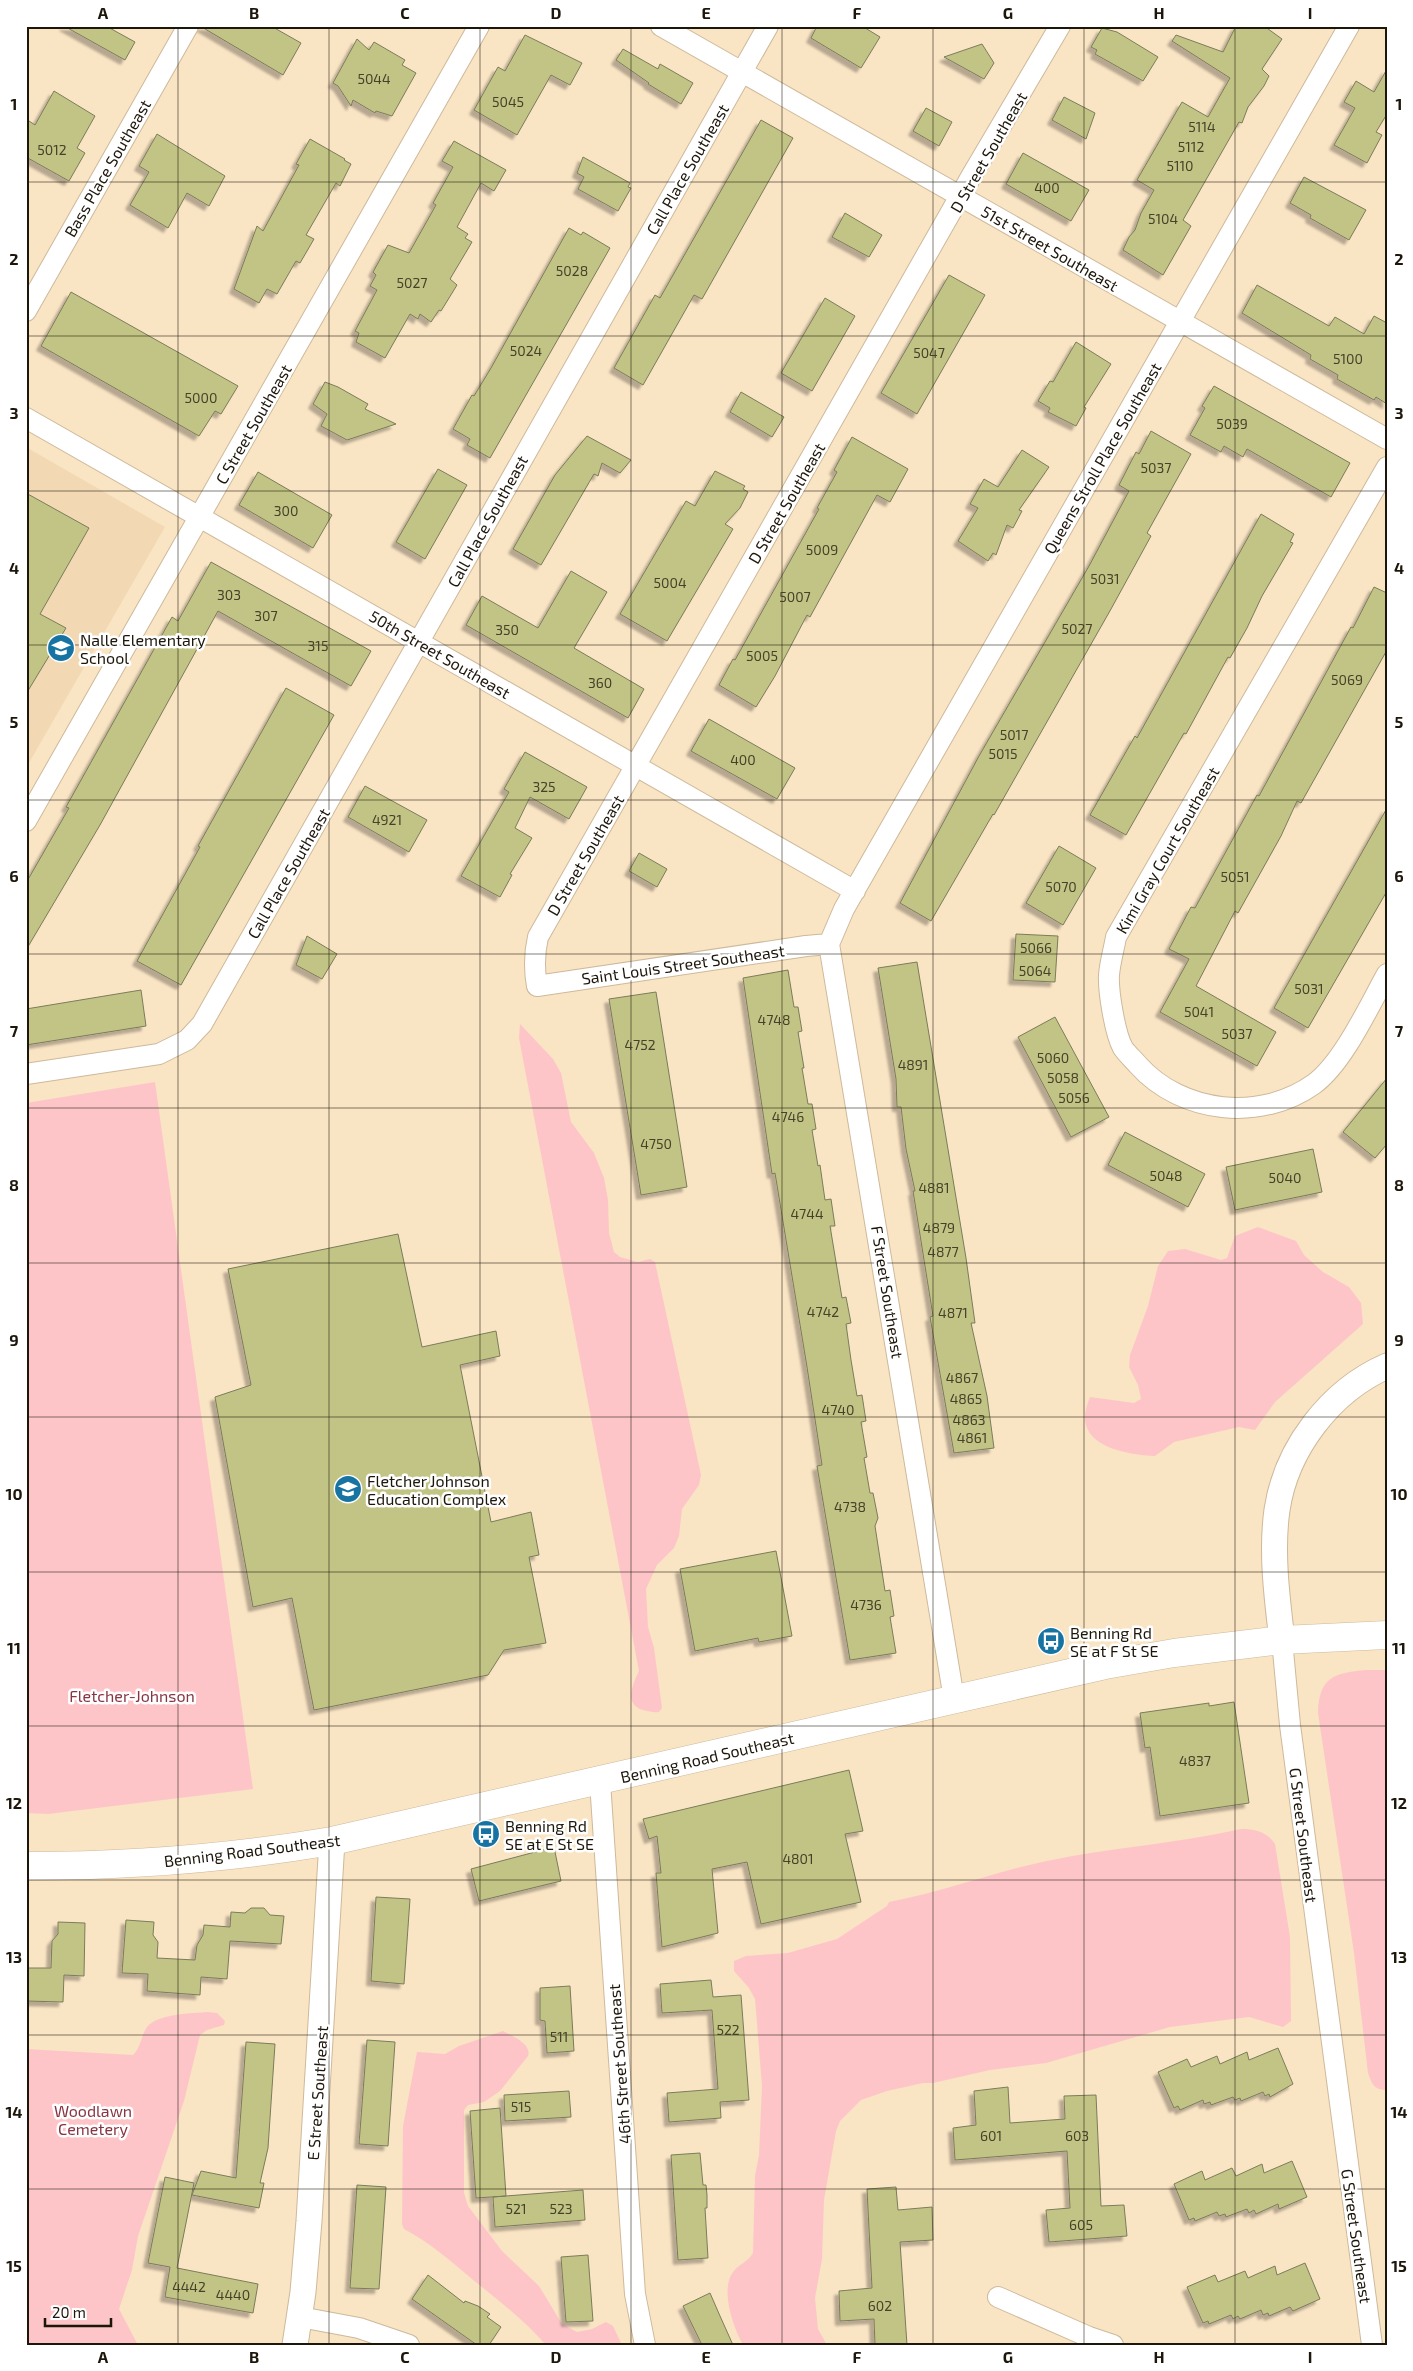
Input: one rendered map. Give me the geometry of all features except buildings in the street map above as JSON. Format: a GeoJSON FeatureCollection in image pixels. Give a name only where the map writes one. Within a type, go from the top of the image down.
{"type":"FeatureCollection","features":[{"type":"Feature","properties":{"kind":"main road","name":"Benning Road Southeast"},"geometry":{"type":"LineString","coordinates":[[26,1866],[120,1864],[184,1860],[253,1854],[332,1842],[1105,1665],[1174,1653],[1282,1640],[1387,1635]]}},
{"type":"Feature","properties":{"kind":"street","name":"Bass Place Southeast"},"geometry":{"type":"LineString","coordinates":[[26,311],[188,26]]}},
{"type":"Feature","properties":{"kind":"street","name":"C Street Southeast"},"geometry":{"type":"LineString","coordinates":[[26,821],[479,26]]}},
{"type":"Feature","properties":{"kind":"street","name":"51st Street Southeast"},"geometry":{"type":"LineString","coordinates":[[661,26],[1387,439]]}},
{"type":"Feature","properties":{"kind":"street","name":"Call Place Southeast"},"geometry":{"type":"LineString","coordinates":[[26,1074],[159,1054],[187,1040],[207,1016],[768,26]]}},
{"type":"Feature","properties":{"kind":"street","name":"D Street Southeast"},"geometry":{"type":"LineString","coordinates":[[537,986],[534,953],[538,937],[1060,26]]}},
{"type":"Feature","properties":{"kind":"street","name":"Queens Stroll Place Southeast"},"geometry":{"type":"LineString","coordinates":[[855,890],[1349,26]]}},
{"type":"Feature","properties":{"kind":"street","name":"50th Street Southeast"},"geometry":{"type":"LineString","coordinates":[[26,418],[855,890]]}},
{"type":"Feature","properties":{"kind":"street","name":"Kimi Gray Court Southeast"},"geometry":{"type":"LineString","coordinates":[[1387,467],[1116,938],[1109,975],[1112,1013],[1123,1048],[1144,1071],[1166,1089],[1195,1103],[1226,1109],[1262,1106],[1290,1098],[1315,1083],[1330,1069],[1349,1042],[1387,974]]}},
{"type":"Feature","properties":{"kind":"street"},"geometry":{"type":"LineString","coordinates":[[829,944],[844,909],[855,890]]}},
{"type":"Feature","properties":{"kind":"street","name":"Saint Louis Street Southeast"},"geometry":{"type":"LineString","coordinates":[[537,986],[829,944]]}},
{"type":"Feature","properties":{"kind":"street","name":"F Street Southeast"},"geometry":{"type":"LineString","coordinates":[[829,944],[954,1699]]}},
{"type":"Feature","properties":{"kind":"street","name":"G Street Southeast"},"geometry":{"type":"LineString","coordinates":[[1372,2345],[1289,1716],[1278,1603],[1275,1532],[1278,1507],[1286,1474],[1302,1442],[1322,1414],[1351,1388],[1387,1366]]}},
{"type":"Feature","properties":{"kind":"street","name":"46th Street Southeast"},"geometry":{"type":"LineString","coordinates":[[600,1782],[635,2294],[645,2345]]}},
{"type":"Feature","properties":{"kind":"street","name":"E Street Southeast"},"geometry":{"type":"LineString","coordinates":[[295,2345],[300,2317],[309,2221],[332,1842]]}},
{"type":"Feature","properties":{"kind":"street"},"geometry":{"type":"LineString","coordinates":[[998,2297],[1089,2338],[1113,2345]]}},
{"type":"Feature","properties":{"kind":"street"},"geometry":{"type":"LineString","coordinates":[[300,2317],[359,2328],[409,2345]]}},
{"type":"Feature","properties":{"kind":"shaded area","name":"Nalle Elementary School"},"geometry":{"type":"Polygon","coordinates":[[[26,447],[165,527],[26,768],[26,447]]]}},
{"type":"Feature","properties":{"kind":"green space"},"geometry":{"type":"Polygon","coordinates":[[[520,1024],[553,1059],[561,1073],[571,1122],[594,1153],[604,1178],[608,1200],[609,1233],[614,1252],[620,1257],[638,1262],[650,1259],[655,1262],[701,1475],[699,1485],[682,1509],[679,1536],[674,1548],[657,1565],[646,1589],[648,1627],[654,1648],[662,1708],[659,1712],[643,1710],[637,1707],[631,1698],[632,1687],[639,1671],[519,1038],[520,1024]]]}},
{"type":"Feature","properties":{"kind":"green space","name":"Fletcher-Johnson"},"geometry":{"type":"Polygon","coordinates":[[[155,1082],[253,1789],[48,1814],[26,1813],[26,1103],[155,1082]]]}},
{"type":"Feature","properties":{"kind":"green space"},"geometry":{"type":"Polygon","coordinates":[[[1258,1227],[1296,1241],[1304,1255],[1323,1272],[1349,1287],[1361,1303],[1363,1324],[1275,1402],[1255,1430],[1239,1427],[1174,1442],[1155,1456],[1115,1450],[1105,1446],[1090,1433],[1085,1422],[1090,1397],[1134,1403],[1141,1399],[1138,1385],[1129,1367],[1130,1355],[1148,1306],[1158,1266],[1168,1251],[1185,1249],[1221,1260],[1227,1258],[1235,1236],[1258,1227]]]}},
{"type":"Feature","properties":{"kind":"green space"},"geometry":{"type":"Polygon","coordinates":[[[1387,1670],[1387,2090],[1376,2088],[1368,2073],[1354,1953],[1318,1713],[1321,1692],[1330,1679],[1345,1673],[1387,1670]]]}},
{"type":"Feature","properties":{"kind":"green space"},"geometry":{"type":"Polygon","coordinates":[[[1241,1829],[1261,1832],[1275,1844],[1290,1937],[1291,2021],[1283,2027],[1249,2017],[1170,2027],[1046,2063],[990,2070],[933,2083],[923,2083],[887,2091],[861,2100],[840,2121],[836,2131],[824,2200],[822,2259],[815,2298],[818,2329],[827,2345],[743,2345],[735,2329],[729,2308],[728,2288],[733,2272],[749,2259],[753,2253],[755,2176],[759,2155],[762,2086],[755,1999],[749,1988],[734,1971],[734,1961],[746,1956],[788,1953],[837,1939],[887,1906],[889,1902],[1027,1866],[1071,1856],[1241,1829]]]}},
{"type":"Feature","properties":{"kind":"green space","name":"Woodlawn Cemetery"},"geometry":{"type":"Polygon","coordinates":[[[217,2013],[225,2021],[224,2025],[207,2030],[200,2035],[184,2101],[138,2236],[132,2270],[119,2309],[138,2345],[26,2345],[26,2049],[133,2055],[138,2049],[145,2030],[152,2023],[159,2019],[176,2015],[217,2013]]]}},
{"type":"Feature","properties":{"kind":"green space"},"geometry":{"type":"Polygon","coordinates":[[[503,2031],[524,2044],[527,2048],[528,2056],[500,2091],[484,2102],[468,2105],[464,2110],[464,2193],[468,2206],[502,2251],[539,2286],[562,2324],[577,2332],[592,2329],[606,2322],[613,2326],[622,2345],[546,2345],[529,2327],[501,2303],[439,2252],[404,2229],[402,2224],[403,2126],[417,2052],[445,2054],[459,2046],[503,2031]]]}},
{"type":"Feature","properties":{"kind":"place","name":"Nalle Elementary School"},"geometry":{"type":"Point","coordinates":[61,648]}},
{"type":"Feature","properties":{"kind":"place","name":"Fletcher Johnson Education Complex"},"geometry":{"type":"Point","coordinates":[348,1489]}},
{"type":"Feature","properties":{"kind":"place","name":"Benning Rd SE at F St SE"},"geometry":{"type":"Point","coordinates":[1051,1641]}},
{"type":"Feature","properties":{"kind":"place","name":"Benning Rd SE at E St SE"},"geometry":{"type":"Point","coordinates":[486,1834]}}]}
